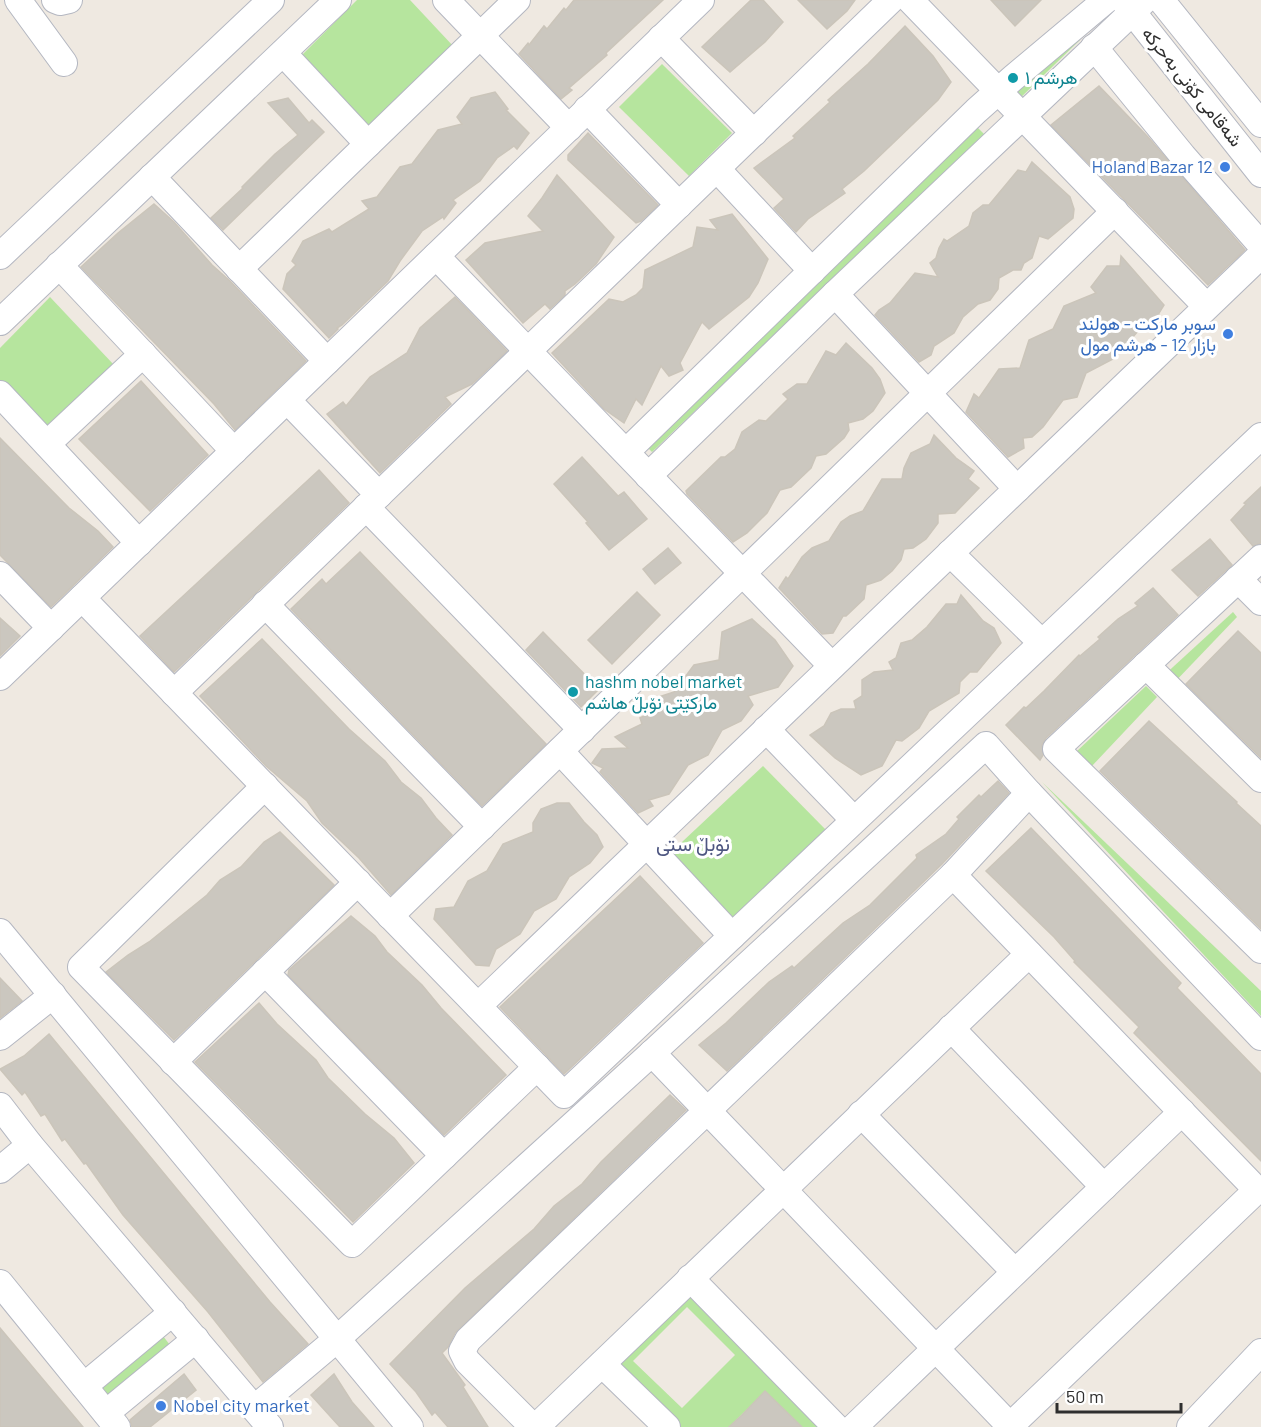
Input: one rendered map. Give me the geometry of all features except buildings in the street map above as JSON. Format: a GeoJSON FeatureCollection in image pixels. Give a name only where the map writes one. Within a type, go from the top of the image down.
{"type":"FeatureCollection","features":[{"type":"Feature","properties":{"kind":"street"},"geometry":{"type":"LineString","coordinates":[[18,0],[64,63]]}},
{"type":"Feature","properties":{"kind":"street"},"geometry":{"type":"LineString","coordinates":[[55,0],[60,2],[69,0]]}},
{"type":"Feature","properties":{"kind":"street"},"geometry":{"type":"LineString","coordinates":[[0,256],[271,0]]}},
{"type":"Feature","properties":{"kind":"street"},"geometry":{"type":"LineString","coordinates":[[0,322],[338,0]]}},
{"type":"Feature","properties":{"kind":"street"},"geometry":{"type":"LineString","coordinates":[[446,0],[569,128]]}},
{"type":"Feature","properties":{"kind":"street"},"geometry":{"type":"LineString","coordinates":[[239,269],[518,0]]}},
{"type":"Feature","properties":{"kind":"street"},"geometry":{"type":"LineString","coordinates":[[0,677],[701,0]]}},
{"type":"Feature","properties":{"kind":"street"},"geometry":{"type":"LineString","coordinates":[[174,693],[891,0]]}},
{"type":"Feature","properties":{"kind":"street"},"geometry":{"type":"LineString","coordinates":[[910,0],[1206,306]]}},
{"type":"Feature","properties":{"kind":"street"},"geometry":{"type":"LineString","coordinates":[[626,452],[998,91],[1106,0]]}},
{"type":"Feature","properties":{"kind":"street","name":"شەقامی کۆنی بەحرکە"},"geometry":{"type":"LineString","coordinates":[[1161,0],[1261,124]]}},
{"type":"Feature","properties":{"kind":"street"},"geometry":{"type":"LineString","coordinates":[[648,476],[1094,47],[1133,4]]}},
{"type":"Feature","properties":{"kind":"street","name":"شەقامی کۆنی بەحرکە"},"geometry":{"type":"LineString","coordinates":[[1133,4],[1261,174]]}},
{"type":"Feature","properties":{"kind":"street"},"geometry":{"type":"LineString","coordinates":[[661,38],[754,133]]}},
{"type":"Feature","properties":{"kind":"street"},"geometry":{"type":"LineString","coordinates":[[1094,47],[1183,156],[1261,245]]}},
{"type":"Feature","properties":{"kind":"street"},"geometry":{"type":"LineString","coordinates":[[283,53],[368,144]]}},
{"type":"Feature","properties":{"kind":"street"},"geometry":{"type":"LineString","coordinates":[[587,110],[679,205]]}},
{"type":"Feature","properties":{"kind":"street"},"geometry":{"type":"LineString","coordinates":[[717,169],[812,271]]}},
{"type":"Feature","properties":{"kind":"street"},"geometry":{"type":"LineString","coordinates":[[152,177],[327,361]]}},
{"type":"Feature","properties":{"kind":"street"},"geometry":{"type":"LineString","coordinates":[[390,916],[1114,211]]}},
{"type":"Feature","properties":{"kind":"street"},"geometry":{"type":"LineString","coordinates":[[478,1006],[1261,255]]}},
{"type":"Feature","properties":{"kind":"street"},"geometry":{"type":"LineString","coordinates":[[436,256],[832,666]]}},
{"type":"Feature","properties":{"kind":"street"},"geometry":{"type":"LineString","coordinates":[[59,265],[234,451]]}},
{"type":"Feature","properties":{"kind":"street"},"geometry":{"type":"LineString","coordinates":[[835,294],[1017,489]]}},
{"type":"Feature","properties":{"kind":"street"},"geometry":{"type":"LineString","coordinates":[[47,444],[143,354]]}},
{"type":"Feature","properties":{"kind":"street"},"geometry":{"type":"LineString","coordinates":[[0,394],[139,543]]}},
{"type":"Feature","properties":{"kind":"street"},"geometry":{"type":"LineString","coordinates":[[287,400],[372,501],[582,730]]}},
{"type":"Feature","properties":{"kind":"street"},"geometry":{"type":"LineString","coordinates":[[82,598],[564,1095],[1261,436]]}},
{"type":"Feature","properties":{"kind":"street"},"geometry":{"type":"LineString","coordinates":[[950,553],[1041,642]]}},
{"type":"Feature","properties":{"kind":"street"},"geometry":{"type":"LineString","coordinates":[[1261,558],[1056,748],[1261,950]]}},
{"type":"Feature","properties":{"kind":"street"},"geometry":{"type":"LineString","coordinates":[[0,575],[51,628]]}},
{"type":"Feature","properties":{"kind":"street"},"geometry":{"type":"LineString","coordinates":[[1238,579],[1261,602]]}},
{"type":"Feature","properties":{"kind":"street"},"geometry":{"type":"LineString","coordinates":[[266,604],[482,826]]}},
{"type":"Feature","properties":{"kind":"street"},"geometry":{"type":"LineString","coordinates":[[1146,665],[1261,779]]}},
{"type":"Feature","properties":{"kind":"street"},"geometry":{"type":"LineString","coordinates":[[766,729],[854,820]]}},
{"type":"Feature","properties":{"kind":"street"},"geometry":{"type":"LineString","coordinates":[[0,1106],[30,1145],[262,1417],[337,1339],[986,745],[1029,794],[1261,1037]]}},
{"type":"Feature","properties":{"kind":"street"},"geometry":{"type":"LineString","coordinates":[[560,751],[732,936]]}},
{"type":"Feature","properties":{"kind":"street"},"geometry":{"type":"LineString","coordinates":[[265,786],[81,968],[352,1244],[537,1067]]}},
{"type":"Feature","properties":{"kind":"street"},"geometry":{"type":"LineString","coordinates":[[1029,794],[953,875],[468,1340],[462,1351],[467,1361],[535,1427],[1029,954]]}},
{"type":"Feature","properties":{"kind":"street"},"geometry":{"type":"LineString","coordinates":[[652,1053],[1010,1427],[1259,1188],[1182,1112],[953,875]]}},
{"type":"Feature","properties":{"kind":"street"},"geometry":{"type":"LineString","coordinates":[[174,1062],[358,882]]}},
{"type":"Feature","properties":{"kind":"street"},"geometry":{"type":"LineString","coordinates":[[0,932],[410,1427]]}},
{"type":"Feature","properties":{"kind":"street"},"geometry":{"type":"LineString","coordinates":[[265,972],[444,1156]]}},
{"type":"Feature","properties":{"kind":"street"},"geometry":{"type":"LineString","coordinates":[[0,1038],[52,994]]}},
{"type":"Feature","properties":{"kind":"street"},"geometry":{"type":"LineString","coordinates":[[951,1028],[1104,1187]]}},
{"type":"Feature","properties":{"kind":"street"},"geometry":{"type":"LineString","coordinates":[[854,1427],[1182,1112]]}},
{"type":"Feature","properties":{"kind":"street"},"geometry":{"type":"LineString","coordinates":[[861,1114],[1015,1272]]}},
{"type":"Feature","properties":{"kind":"street"},"geometry":{"type":"LineString","coordinates":[[0,1170],[30,1145]]}},
{"type":"Feature","properties":{"kind":"street"},"geometry":{"type":"LineString","coordinates":[[690,1278],[836,1427]]}},
{"type":"Feature","properties":{"kind":"street"},"geometry":{"type":"LineString","coordinates":[[0,1283],[111,1420],[196,1339]]}},
{"type":"Feature","properties":{"kind":"street"},"geometry":{"type":"LineString","coordinates":[[84,1386],[173,1312]]}},
{"type":"Feature","properties":{"kind":"street"},"geometry":{"type":"LineString","coordinates":[[1190,1427],[1261,1352]]}},
{"type":"Feature","properties":{"kind":"street"},"geometry":{"type":"LineString","coordinates":[[602,1364],[667,1427]]}},
{"type":"Feature","properties":{"kind":"green space"},"geometry":{"type":"Polygon","coordinates":[[[357,0],[410,0],[454,47],[366,130],[299,58],[357,0]]]}},
{"type":"Feature","properties":{"kind":"green space"},"geometry":{"type":"Polygon","coordinates":[[[1074,33],[1080,40],[1014,104],[1006,97],[1074,33]]]}},
{"type":"Feature","properties":{"kind":"green space"},"geometry":{"type":"Polygon","coordinates":[[[662,64],[732,133],[689,176],[619,107],[662,64]]]}},
{"type":"Feature","properties":{"kind":"green space"},"geometry":{"type":"Polygon","coordinates":[[[976,126],[984,134],[652,452],[645,445],[976,126]]]}},
{"type":"Feature","properties":{"kind":"green space"},"geometry":{"type":"Polygon","coordinates":[[[50,297],[114,365],[47,432],[0,384],[0,348],[50,297]]]}},
{"type":"Feature","properties":{"kind":"green space"},"geometry":{"type":"Polygon","coordinates":[[[1233,612],[1237,617],[1170,687],[1161,678],[1233,612]]]}},
{"type":"Feature","properties":{"kind":"green space"},"geometry":{"type":"Polygon","coordinates":[[[1146,686],[1157,697],[1091,767],[1076,752],[1146,686]]]}},
{"type":"Feature","properties":{"kind":"green space"},"geometry":{"type":"Polygon","coordinates":[[[763,766],[828,832],[731,924],[666,857],[763,766]]]}},
{"type":"Feature","properties":{"kind":"green space"},"geometry":{"type":"Polygon","coordinates":[[[1042,782],[1261,991],[1261,1016],[1042,782]]]}},
{"type":"Feature","properties":{"kind":"green space"},"geometry":{"type":"Polygon","coordinates":[[[690,1278],[836,1427],[802,1427],[765,1392],[729,1427],[667,1427],[602,1364],[690,1278]],[[687,1307],[633,1361],[682,1408],[735,1355],[687,1307]]]}},
{"type":"Feature","properties":{"kind":"green space"},"geometry":{"type":"Polygon","coordinates":[[[163,1336],[173,1349],[107,1404],[95,1390],[163,1336]]]}},
{"type":"Feature","properties":{"kind":"place","name":"هرشم ١"},"geometry":{"type":"Point","coordinates":[1013,78]}},
{"type":"Feature","properties":{"kind":"place","name":"Holand Bazar 12"},"geometry":{"type":"Point","coordinates":[1225,167]}},
{"type":"Feature","properties":{"kind":"place","name":"سوبر ماركت - هولند بازار 12 - هرشم مول"},"geometry":{"type":"Point","coordinates":[1228,334]}},
{"type":"Feature","properties":{"kind":"place","name":"hashm nobel market مارکێتی نۆبڵ هاشم"},"geometry":{"type":"Point","coordinates":[573,692]}},
{"type":"Feature","properties":{"kind":"place","name":"Nobel city market"},"geometry":{"type":"Point","coordinates":[161,1406]}},
{"type":"Feature","properties":{"kind":"district","name":"نۆبڵ ستی"},"geometry":{"type":"Point","coordinates":[693,844]}}]}
